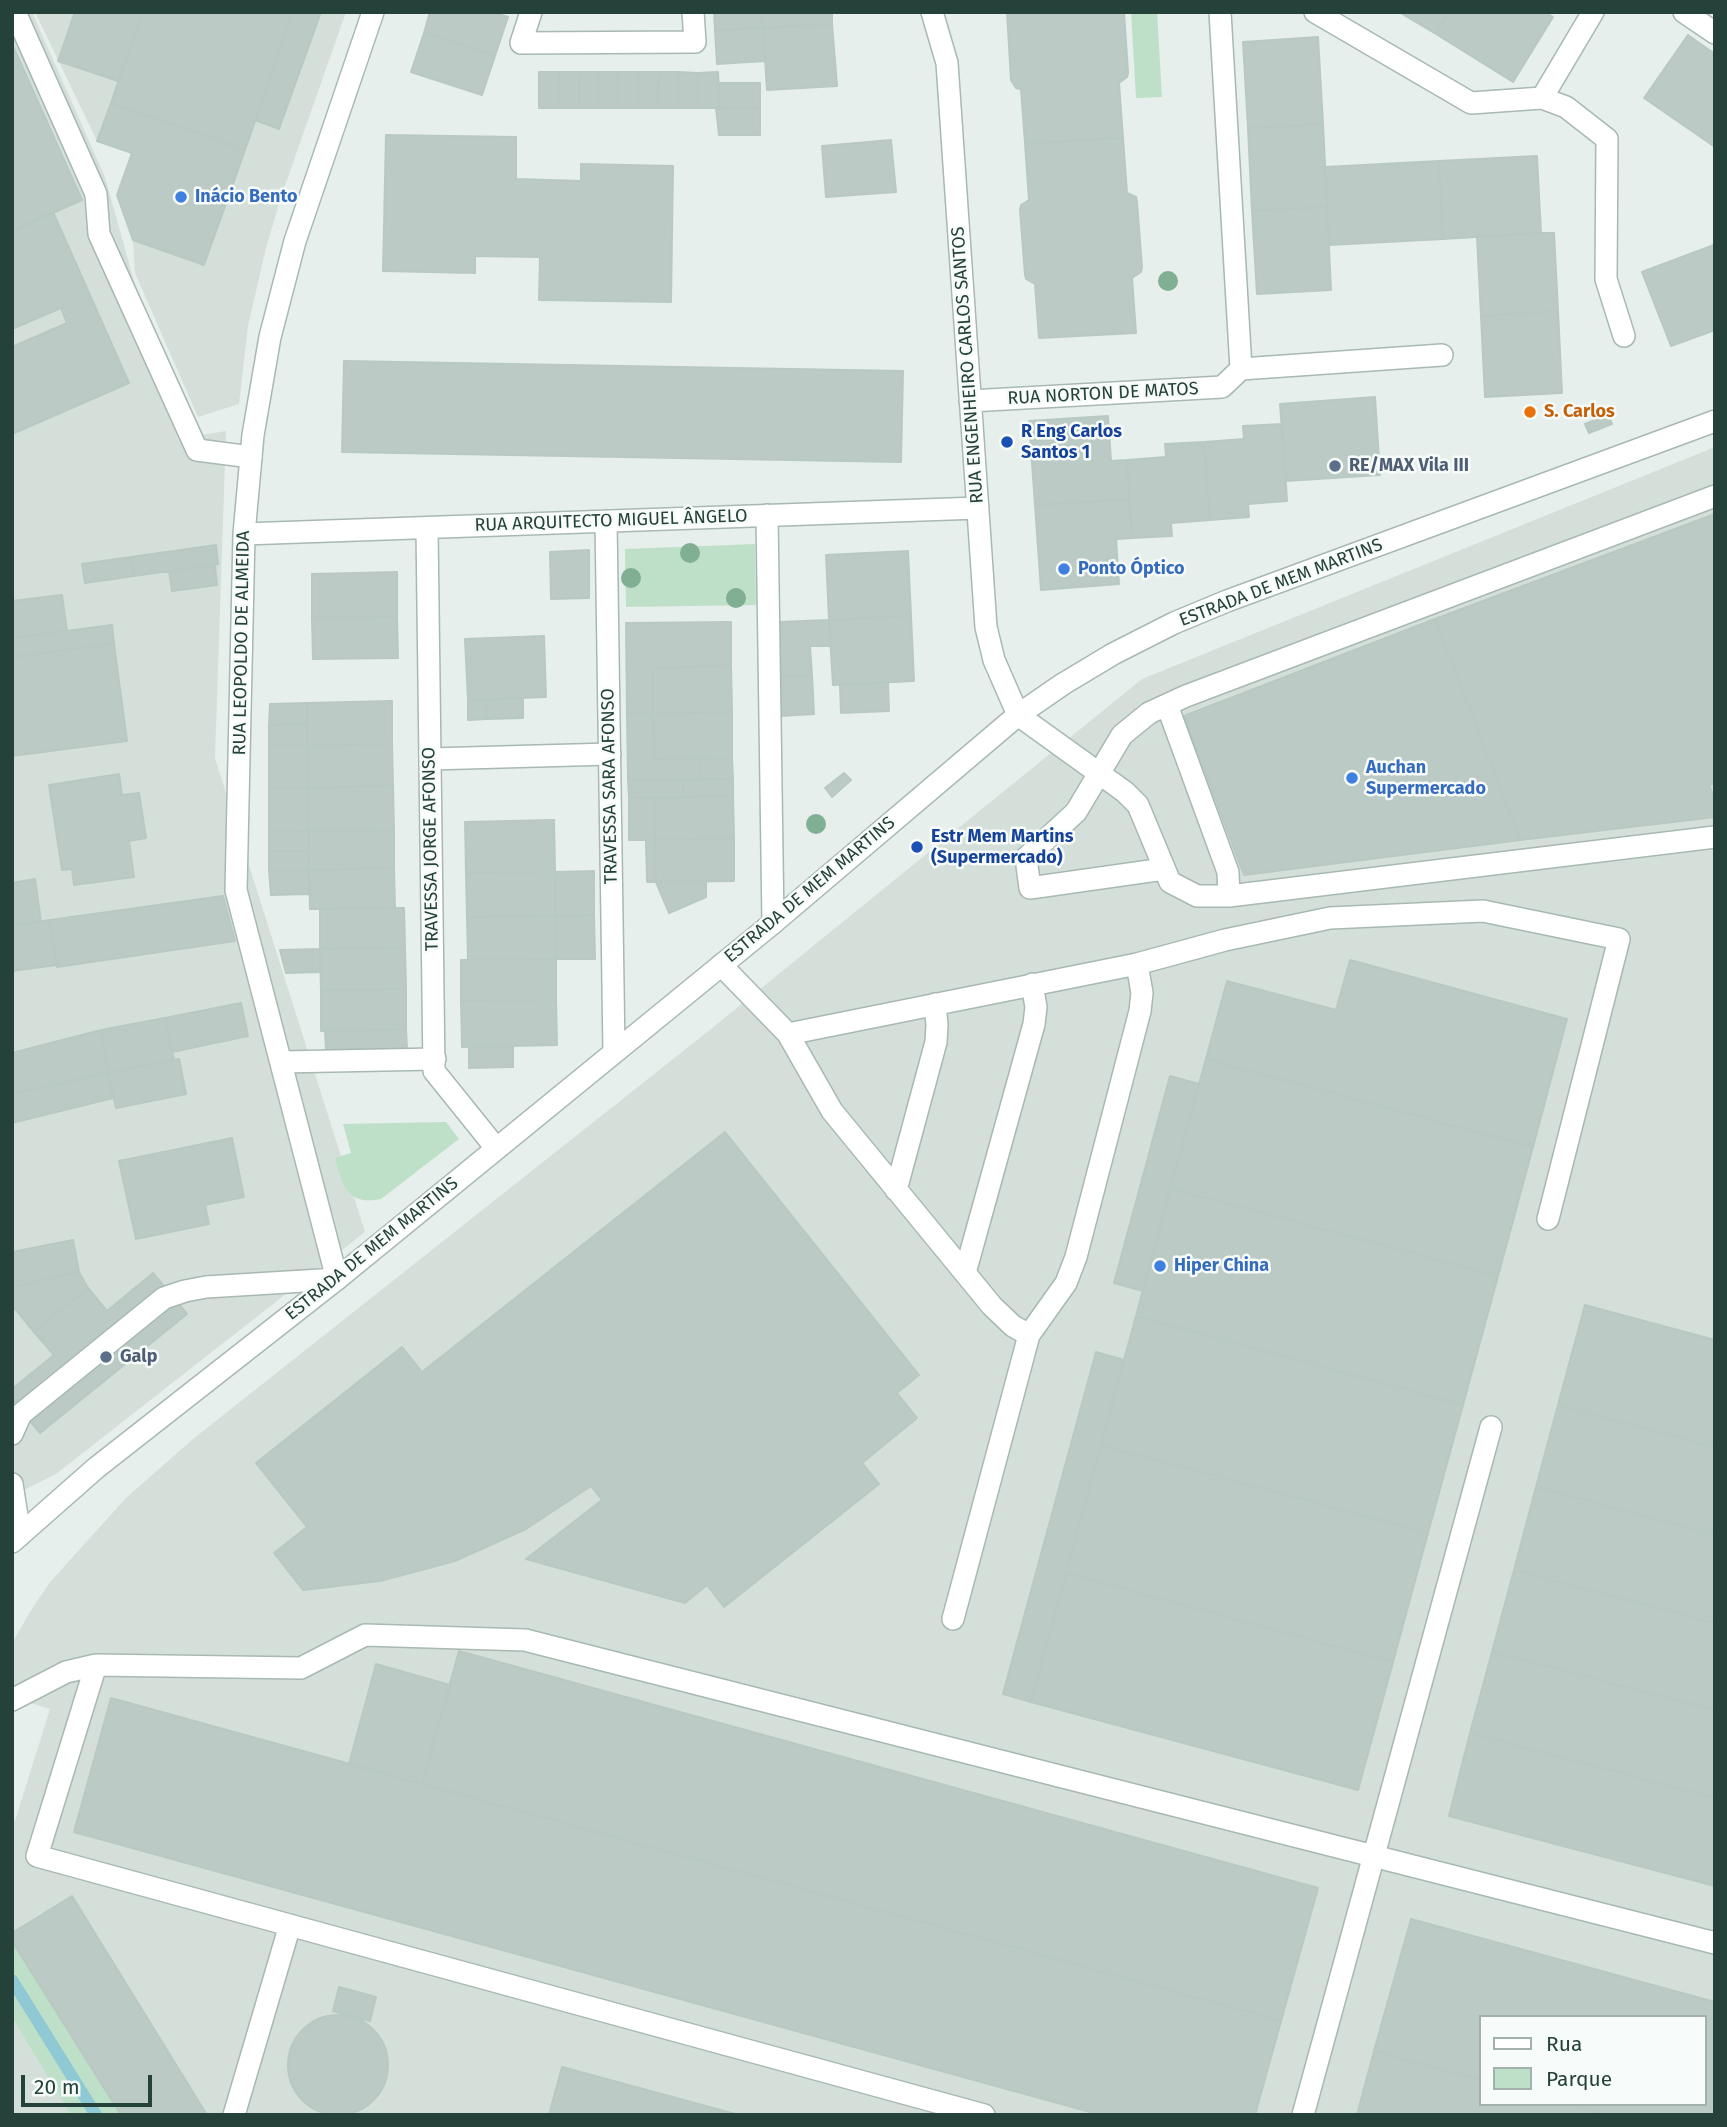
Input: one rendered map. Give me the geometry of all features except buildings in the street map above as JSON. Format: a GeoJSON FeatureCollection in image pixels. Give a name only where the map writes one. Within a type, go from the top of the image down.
{"type":"FeatureCollection","features":[{"type":"Feature","properties":{"kind":"street"},"geometry":{"type":"LineString","coordinates":[[15,12],[96,194],[99,234],[197,450],[251,457]]}},
{"type":"Feature","properties":{"kind":"street","name":"RUA LEOPOLDO DE ALMEIDA"},"geometry":{"type":"LineString","coordinates":[[337,1279],[236,890],[244,534],[253,435],[270,337],[295,241],[373,12]]}},
{"type":"Feature","properties":{"kind":"street"},"geometry":{"type":"LineString","coordinates":[[531,12],[521,43],[695,42],[693,12]]}},
{"type":"Feature","properties":{"kind":"street","name":"RUA ENGENHEIRO CARLOS SANTOS"},"geometry":{"type":"LineString","coordinates":[[932,12],[947,63],[986,626],[995,660],[1017,715]]}},
{"type":"Feature","properties":{"kind":"street"},"geometry":{"type":"LineString","coordinates":[[1220,12],[1241,369]]}},
{"type":"Feature","properties":{"kind":"street"},"geometry":{"type":"LineString","coordinates":[[1315,12],[1471,103],[1542,98],[1566,107],[1607,139],[1606,279],[1624,336]]}},
{"type":"Feature","properties":{"kind":"street"},"geometry":{"type":"LineString","coordinates":[[1542,98],[1593,12]]}},
{"type":"Feature","properties":{"kind":"street"},"geometry":{"type":"LineString","coordinates":[[1684,12],[1715,33]]}},
{"type":"Feature","properties":{"kind":"street","name":"RUA NORTON DE MATOS"},"geometry":{"type":"LineString","coordinates":[[970,401],[1222,387],[1241,369],[1442,355]]}},
{"type":"Feature","properties":{"kind":"street","name":"ESTRADA DE MEM MARTINS"},"geometry":{"type":"LineString","coordinates":[[16,1538],[96,1468],[337,1279],[773,923],[1017,715],[1103,660],[1174,623],[1715,421]]}},
{"type":"Feature","properties":{"kind":"street"},"geometry":{"type":"LineString","coordinates":[[1164,869],[1030,888],[1026,858],[1076,812],[1122,735],[1149,713],[1186,695],[1715,496]]}},
{"type":"Feature","properties":{"kind":"street","name":"RUA ARQUITECTO MIGUEL ÂNGELO"},"geometry":{"type":"LineString","coordinates":[[244,534],[978,508]]}},
{"type":"Feature","properties":{"kind":"street"},"geometry":{"type":"LineString","coordinates":[[767,515],[773,923]]}},
{"type":"Feature","properties":{"kind":"street","name":"TRAVESSA SARA AFONSO"},"geometry":{"type":"LineString","coordinates":[[606,521],[614,1052]]}},
{"type":"Feature","properties":{"kind":"street","name":"TRAVESSA JORGE AFONSO"},"geometry":{"type":"LineString","coordinates":[[427,528],[434,1071],[496,1148]]}},
{"type":"Feature","properties":{"kind":"street"},"geometry":{"type":"LineString","coordinates":[[1167,705],[1228,872],[1229,895]]}},
{"type":"Feature","properties":{"kind":"street"},"geometry":{"type":"LineString","coordinates":[[1017,715],[1125,792],[1138,805],[1170,882],[1196,896],[1229,895],[1715,836]]}},
{"type":"Feature","properties":{"kind":"street"},"geometry":{"type":"LineString","coordinates":[[430,759],[610,754]]}},
{"type":"Feature","properties":{"kind":"street"},"geometry":{"type":"LineString","coordinates":[[788,1034],[1137,964],[1224,940],[1330,918],[1483,911],[1619,939],[1548,1219]]}},
{"type":"Feature","properties":{"kind":"street"},"geometry":{"type":"LineString","coordinates":[[953,1619],[1029,1335],[1066,1283],[1076,1257],[1140,1011],[1142,993],[1137,964]]}},
{"type":"Feature","properties":{"kind":"street"},"geometry":{"type":"LineString","coordinates":[[721,965],[788,1034],[832,1111],[992,1306],[1013,1326],[1029,1335]]}},
{"type":"Feature","properties":{"kind":"street"},"geometry":{"type":"LineString","coordinates":[[965,1273],[1034,1024],[1036,1007],[1032,984]]}},
{"type":"Feature","properties":{"kind":"street"},"geometry":{"type":"LineString","coordinates":[[897,1190],[936,1042],[935,1004]]}},
{"type":"Feature","properties":{"kind":"street"},"geometry":{"type":"LineString","coordinates":[[281,1062],[435,1059]]}},
{"type":"Feature","properties":{"kind":"street"},"geometry":{"type":"LineString","coordinates":[[12,1434],[21,1414],[164,1298],[206,1287],[337,1279]]}},
{"type":"Feature","properties":{"kind":"street"},"geometry":{"type":"LineString","coordinates":[[1303,2115],[1490,1427]]}},
{"type":"Feature","properties":{"kind":"street"},"geometry":{"type":"LineString","coordinates":[[12,1484],[16,1538]]}},
{"type":"Feature","properties":{"kind":"street"},"geometry":{"type":"LineString","coordinates":[[12,1700],[66,1672],[96,1665],[301,1668],[365,1634],[525,1640],[1715,1943]]}},
{"type":"Feature","properties":{"kind":"street"},"geometry":{"type":"LineString","coordinates":[[96,1665],[37,1856],[984,2115]]}},
{"type":"Feature","properties":{"kind":"street"},"geometry":{"type":"LineString","coordinates":[[234,2115],[290,1925]]}},
{"type":"Feature","properties":{"kind":"shaded area"},"geometry":{"type":"Polygon","coordinates":[[[12,12],[32,12],[105,177],[178,439],[226,431],[215,758],[365,1232],[56,1474],[12,1496],[12,12]]]}},
{"type":"Feature","properties":{"kind":"shaded area"},"geometry":{"type":"Polygon","coordinates":[[[35,12],[346,12],[281,197],[266,248],[248,326],[239,404],[198,417],[135,273],[133,240],[117,195],[132,153],[97,141],[35,12]]]}},
{"type":"Feature","properties":{"kind":"shaded area"},"geometry":{"type":"Polygon","coordinates":[[[1715,447],[1715,2115],[119,2115],[12,1944],[12,1820],[15,1821],[50,1709],[12,1697],[12,1643],[51,1581],[126,1498],[193,1439],[706,1033],[1142,679],[1715,447]]]}},
{"type":"Feature","properties":{"kind":"shaded area"},"geometry":{"type":"Polygon","coordinates":[[[12,2018],[71,2115],[12,2115],[12,2018]]]}},
{"type":"Feature","properties":{"kind":"green space"},"geometry":{"type":"Polygon","coordinates":[[[1131,12],[1157,12],[1162,97],[1136,98],[1131,12]]]}},
{"type":"Feature","properties":{"kind":"green space"},"geometry":{"type":"Polygon","coordinates":[[[755,544],[756,605],[626,607],[625,549],[755,544]]]}},
{"type":"Feature","properties":{"kind":"green space"},"geometry":{"type":"Polygon","coordinates":[[[446,1122],[459,1139],[381,1199],[360,1199],[353,1196],[344,1185],[335,1158],[351,1153],[343,1124],[446,1122]]]}},
{"type":"Feature","properties":{"kind":"green space"},"geometry":{"type":"Polygon","coordinates":[[[12,1941],[121,2115],[71,2115],[12,2018],[12,1941]]]}},
{"type":"Feature","properties":{"kind":"waterway"},"geometry":{"type":"LineString","coordinates":[[12,1980],[96,2115]]}},
{"type":"Feature","properties":{"kind":"place","name":"Inácio Bento"},"geometry":{"type":"Point","coordinates":[181,197]}},
{"type":"Feature","properties":{"kind":"place","name":"S. Carlos"},"geometry":{"type":"Point","coordinates":[1530,412]}},
{"type":"Feature","properties":{"kind":"place","name":"R Eng Carlos Santos 1"},"geometry":{"type":"Point","coordinates":[1007,442]}},
{"type":"Feature","properties":{"kind":"place","name":"RE/MAX Vila III"},"geometry":{"type":"Point","coordinates":[1335,466]}},
{"type":"Feature","properties":{"kind":"place","name":"Ponto Óptico"},"geometry":{"type":"Point","coordinates":[1064,569]}},
{"type":"Feature","properties":{"kind":"place","name":"Auchan Supermercado"},"geometry":{"type":"Point","coordinates":[1352,778]}},
{"type":"Feature","properties":{"kind":"place","name":"Estr Mem Martins (Supermercado)"},"geometry":{"type":"Point","coordinates":[917,847]}},
{"type":"Feature","properties":{"kind":"place","name":"Hiper China"},"geometry":{"type":"Point","coordinates":[1160,1266]}},
{"type":"Feature","properties":{"kind":"place","name":"Galp"},"geometry":{"type":"Point","coordinates":[106,1357]}}]}
